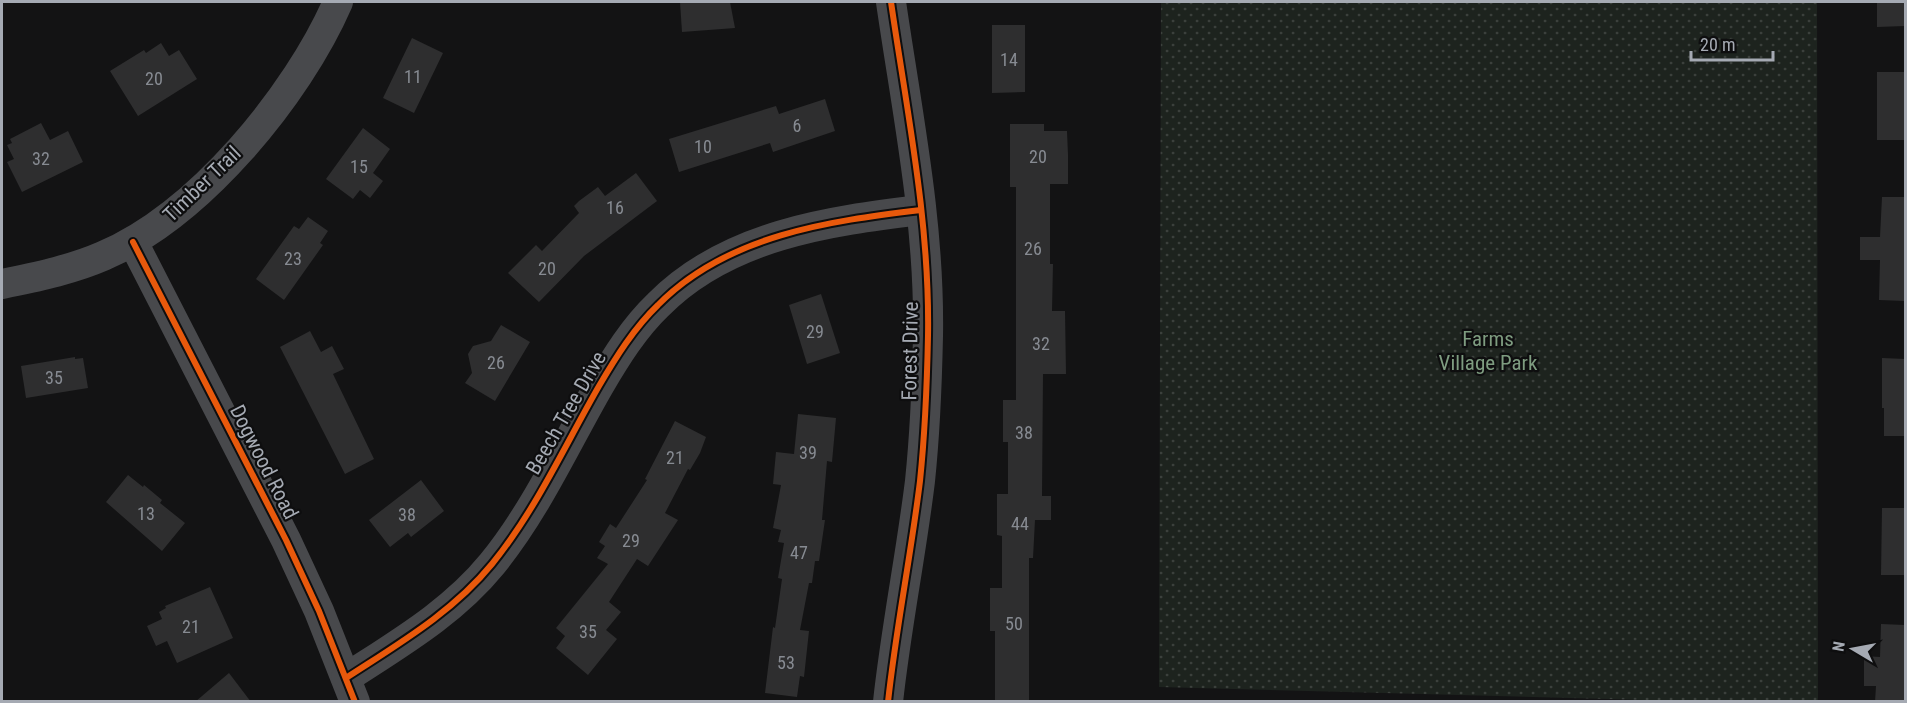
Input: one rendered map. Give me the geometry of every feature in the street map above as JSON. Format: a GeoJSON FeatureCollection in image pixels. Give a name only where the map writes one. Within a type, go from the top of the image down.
{"type":"FeatureCollection","features":[{"type":"Feature","properties":{"kind":"street","name":"Timber Trail"},"geometry":{"type":"LineString","coordinates":[[2,284],[82,264],[103,256],[133,242],[184,205],[250,137],[276,105],[304,67],[338,2]]}},
{"type":"Feature","properties":{"kind":"street","name":"Forest Drive"},"geometry":{"type":"LineString","coordinates":[[888,702],[915,516],[924,430],[928,302],[921,210],[891,2]]}},
{"type":"Feature","properties":{"kind":"street","name":"Beech Tree Drive"},"geometry":{"type":"LineString","coordinates":[[350,690],[410,636],[452,606],[493,563],[542,489],[620,351],[645,318],[673,291],[725,258],[779,235],[843,220],[921,210]]}},
{"type":"Feature","properties":{"kind":"street","name":"Dogwood Road"},"geometry":{"type":"LineString","coordinates":[[133,242],[286,540],[319,611],[350,690]]}},
{"type":"Feature","properties":{"kind":"green space","name":"Farms Village Park"},"geometry":{"type":"Polygon","coordinates":[[[1161,2],[1817,2],[1818,701],[1681,701],[1159,687],[1161,2]]]}},
{"type":"Feature","properties":{"kind":"building"},"geometry":{"type":"Polygon","coordinates":[[[680,2],[730,2],[735,28],[682,32],[680,2]]]}},
{"type":"Feature","properties":{"kind":"building"},"geometry":{"type":"Polygon","coordinates":[[[1877,2],[1905,2],[1905,26],[1877,27],[1877,2]]]}},
{"type":"Feature","properties":{"kind":"building"},"geometry":{"type":"Polygon","coordinates":[[[992,25],[1025,25],[1025,92],[992,93],[992,25]]]}},
{"type":"Feature","properties":{"kind":"building"},"geometry":{"type":"Polygon","coordinates":[[[412,38],[443,53],[414,113],[383,98],[412,38]]]}},
{"type":"Feature","properties":{"kind":"building"},"geometry":{"type":"Polygon","coordinates":[[[161,43],[169,56],[179,50],[197,79],[138,116],[110,71],[144,50],[146,53],[161,43]]]}},
{"type":"Feature","properties":{"kind":"building"},"geometry":{"type":"Polygon","coordinates":[[[1877,72],[1905,72],[1905,140],[1877,140],[1877,72]]]}},
{"type":"Feature","properties":{"kind":"building"},"geometry":{"type":"Polygon","coordinates":[[[825,99],[835,131],[773,152],[770,143],[679,172],[669,139],[776,106],[779,114],[825,99]]]}},
{"type":"Feature","properties":{"kind":"building"},"geometry":{"type":"Polygon","coordinates":[[[41,123],[50,140],[68,131],[83,162],[22,192],[7,162],[14,159],[7,145],[12,143],[10,139],[41,123]]]}},
{"type":"Feature","properties":{"kind":"building"},"geometry":{"type":"Polygon","coordinates":[[[1010,124],[1044,124],[1044,131],[1067,131],[1068,155],[1068,184],[1050,184],[1052,311],[1065,311],[1066,374],[1043,374],[1042,496],[1051,496],[1051,520],[1035,520],[1033,558],[1029,558],[1029,702],[995,702],[995,631],[990,631],[990,588],[1002,588],[1002,536],[997,535],[997,494],[1008,494],[1008,442],[1003,442],[1003,400],[1016,400],[1016,187],[1010,187],[1010,124]]]}},
{"type":"Feature","properties":{"kind":"building"},"geometry":{"type":"Polygon","coordinates":[[[363,128],[390,149],[373,173],[383,181],[370,198],[360,190],[353,199],[326,179],[363,128]]]}},
{"type":"Feature","properties":{"kind":"building"},"geometry":{"type":"Polygon","coordinates":[[[636,173],[657,201],[584,256],[539,302],[508,273],[536,245],[542,251],[579,213],[574,206],[579,201],[598,187],[605,196],[636,173]]]}},
{"type":"Feature","properties":{"kind":"building"},"geometry":{"type":"Polygon","coordinates":[[[1882,197],[1905,197],[1905,301],[1879,300],[1880,260],[1860,260],[1860,237],[1880,237],[1882,197]]]}},
{"type":"Feature","properties":{"kind":"building"},"geometry":{"type":"Polygon","coordinates":[[[308,217],[328,231],[320,243],[323,245],[284,300],[256,279],[294,226],[299,229],[308,217]]]}},
{"type":"Feature","properties":{"kind":"building"},"geometry":{"type":"Polygon","coordinates":[[[821,294],[840,353],[807,364],[789,305],[821,294]]]}},
{"type":"Feature","properties":{"kind":"building"},"geometry":{"type":"Polygon","coordinates":[[[501,325],[530,342],[495,401],[465,383],[472,373],[468,354],[473,346],[491,341],[501,325]]]}},
{"type":"Feature","properties":{"kind":"building"},"geometry":{"type":"Polygon","coordinates":[[[310,331],[321,352],[332,346],[344,369],[333,374],[374,459],[345,474],[280,347],[310,331]]]}},
{"type":"Feature","properties":{"kind":"building"},"geometry":{"type":"Polygon","coordinates":[[[75,357],[75,359],[83,358],[88,388],[26,398],[21,366],[75,357]]]}},
{"type":"Feature","properties":{"kind":"building"},"geometry":{"type":"Polygon","coordinates":[[[1882,358],[1905,359],[1905,436],[1884,436],[1882,358]]]}},
{"type":"Feature","properties":{"kind":"building"},"geometry":{"type":"Polygon","coordinates":[[[798,414],[836,418],[832,462],[827,461],[822,520],[825,520],[819,561],[815,561],[800,630],[809,631],[804,677],[800,676],[797,697],[765,693],[773,627],[775,628],[782,579],[778,578],[784,543],[778,542],[781,530],[773,528],[781,485],[773,484],[776,452],[794,454],[798,414]]]}},
{"type":"Feature","properties":{"kind":"building"},"geometry":{"type":"Polygon","coordinates":[[[675,421],[706,437],[700,453],[690,470],[688,469],[665,513],[678,520],[648,566],[637,559],[609,602],[621,612],[606,630],[617,639],[588,675],[556,648],[565,636],[556,628],[608,564],[597,558],[605,546],[599,542],[610,524],[616,528],[647,480],[645,479],[675,421]]]}},
{"type":"Feature","properties":{"kind":"building"},"geometry":{"type":"Polygon","coordinates":[[[128,475],[162,500],[160,503],[185,523],[162,551],[106,502],[128,475]]]}},
{"type":"Feature","properties":{"kind":"building"},"geometry":{"type":"Polygon","coordinates":[[[421,480],[444,511],[411,537],[408,533],[390,547],[369,520],[421,480]]]}},
{"type":"Feature","properties":{"kind":"building"},"geometry":{"type":"Polygon","coordinates":[[[1882,508],[1905,508],[1905,575],[1881,575],[1882,508]]]}},
{"type":"Feature","properties":{"kind":"building"},"geometry":{"type":"Polygon","coordinates":[[[210,587],[233,638],[177,663],[167,641],[156,646],[147,626],[162,619],[159,612],[166,608],[165,606],[210,587]]]}},
{"type":"Feature","properties":{"kind":"building"},"geometry":{"type":"Polygon","coordinates":[[[1881,624],[1905,625],[1904,702],[1875,702],[1876,686],[1864,686],[1864,656],[1880,657],[1881,624]]]}},
{"type":"Feature","properties":{"kind":"building"},"geometry":{"type":"Polygon","coordinates":[[[229,673],[251,702],[195,702],[229,673]]]}},
{"type":"Feature","properties":{"kind":"cycle path"},"geometry":{"type":"LineString","coordinates":[[888,702],[920,481],[926,409],[928,336],[928,294],[921,210],[891,2]]}},
{"type":"Feature","properties":{"kind":"cycle path"},"geometry":{"type":"LineString","coordinates":[[346,678],[442,613],[460,598],[492,564],[536,500],[599,386],[626,343],[649,314],[685,281],[715,262],[781,235],[816,226],[921,210]]}},
{"type":"Feature","properties":{"kind":"cycle path"},"geometry":{"type":"LineString","coordinates":[[133,242],[286,540],[319,611],[355,702]]}}]}
